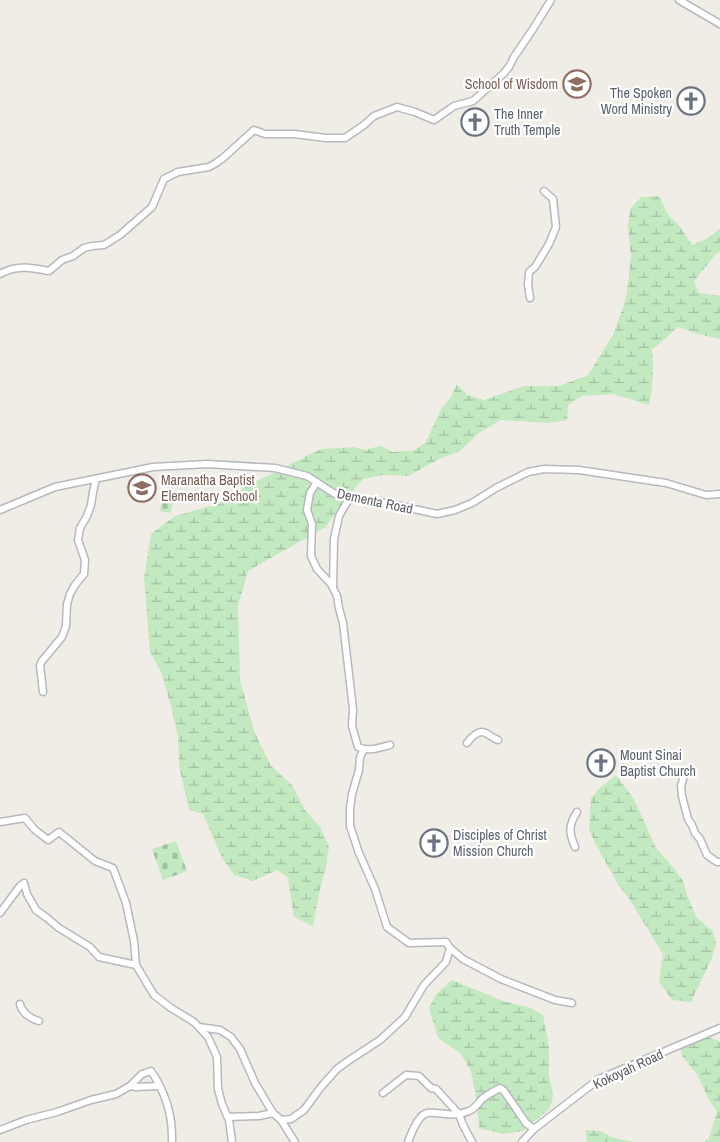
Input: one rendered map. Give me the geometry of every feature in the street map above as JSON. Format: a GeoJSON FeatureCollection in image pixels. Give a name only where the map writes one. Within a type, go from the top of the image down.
{"type":"FeatureCollection","features":[{"type":"Feature","properties":{"kind":"street"},"geometry":{"type":"LineString","coordinates":[[0,274],[25,267],[49,271],[62,260],[73,256],[84,248],[104,245],[120,236],[152,207],[164,179],[178,172],[209,167],[223,158],[254,130],[264,134],[346,138],[374,116],[397,107],[434,120],[454,106],[473,102],[509,67],[551,0]]}},
{"type":"Feature","properties":{"kind":"street"},"geometry":{"type":"LineString","coordinates":[[679,0],[720,24]]}},
{"type":"Feature","properties":{"kind":"street"},"geometry":{"type":"LineString","coordinates":[[530,298],[529,272],[535,267],[549,244],[556,227],[553,199],[544,191]]}},
{"type":"Feature","properties":{"kind":"street","name":"Dementa Road"},"geometry":{"type":"LineString","coordinates":[[0,510],[55,487],[153,467],[208,464],[275,468],[307,476],[335,494],[437,514],[455,510],[472,503],[528,472],[544,469],[579,470],[666,483],[706,495],[720,494]]}},
{"type":"Feature","properties":{"kind":"street"},"geometry":{"type":"LineString","coordinates":[[43,692],[40,665],[45,656],[62,637],[66,626],[67,604],[70,594],[84,574],[85,560],[78,540],[80,528],[91,505],[96,479]]}},
{"type":"Feature","properties":{"kind":"street"},"geometry":{"type":"LineString","coordinates":[[317,482],[310,492],[307,510],[312,524],[310,556],[317,569],[331,584],[337,596],[344,623],[352,726],[358,747],[364,750],[390,745]]}},
{"type":"Feature","properties":{"kind":"street"},"geometry":{"type":"LineString","coordinates":[[333,588],[334,539],[340,516],[350,497]]}},
{"type":"Feature","properties":{"kind":"street"},"geometry":{"type":"LineString","coordinates":[[467,743],[471,737],[480,732],[485,732],[498,740]]}},
{"type":"Feature","properties":{"kind":"street"},"geometry":{"type":"LineString","coordinates":[[364,750],[360,756],[359,770],[352,794],[350,826],[373,884],[386,927],[409,943],[446,942],[463,959],[501,979],[555,1000],[572,1003]]}},
{"type":"Feature","properties":{"kind":"street"},"geometry":{"type":"LineString","coordinates":[[685,772],[680,786],[688,819],[707,854],[717,862],[720,862]]}},
{"type":"Feature","properties":{"kind":"street"},"geometry":{"type":"LineString","coordinates":[[574,847],[570,834],[571,821],[577,812]]}},
{"type":"Feature","properties":{"kind":"street"},"geometry":{"type":"LineString","coordinates":[[2,823],[25,818],[34,829],[48,840],[59,832],[95,861],[113,868],[126,903],[134,941],[136,965],[154,996],[194,1022],[208,1037],[217,1058],[218,1089],[228,1117],[232,1142]]}},
{"type":"Feature","properties":{"kind":"street"},"geometry":{"type":"LineString","coordinates":[[0,913],[24,883],[27,894],[36,910],[59,928],[90,947],[99,957],[136,965]]}},
{"type":"Feature","properties":{"kind":"street"},"geometry":{"type":"LineString","coordinates":[[281,1120],[291,1119],[304,1110],[336,1070],[380,1040],[405,1017],[424,985],[446,962],[450,948]]}},
{"type":"Feature","properties":{"kind":"street"},"geometry":{"type":"LineString","coordinates":[[20,1004],[20,1008],[31,1018],[39,1022]]}},
{"type":"Feature","properties":{"kind":"street"},"geometry":{"type":"LineString","coordinates":[[199,1027],[220,1030],[232,1038],[240,1049],[255,1083],[273,1113],[281,1120],[295,1142]]}},
{"type":"Feature","properties":{"kind":"street","name":"Kokoyah Road"},"geometry":{"type":"LineString","coordinates":[[522,1142],[534,1129],[599,1079],[720,1028]]}},
{"type":"Feature","properties":{"kind":"street"},"geometry":{"type":"LineString","coordinates":[[0,1130],[26,1120],[116,1094],[130,1086],[142,1074],[151,1071],[167,1104],[172,1122],[172,1142]]}},
{"type":"Feature","properties":{"kind":"street"},"geometry":{"type":"LineString","coordinates":[[383,1093],[406,1075],[419,1076],[431,1088],[436,1089],[459,1114],[472,1142]]}},
{"type":"Feature","properties":{"kind":"street"},"geometry":{"type":"LineString","coordinates":[[130,1086],[159,1086]]}},
{"type":"Feature","properties":{"kind":"street"},"geometry":{"type":"LineString","coordinates":[[408,1142],[417,1122],[427,1113],[459,1114],[472,1110],[482,1099],[500,1088],[526,1123],[534,1129]]}},
{"type":"Feature","properties":{"kind":"street"},"geometry":{"type":"LineString","coordinates":[[228,1117],[259,1116],[273,1113]]}},
{"type":"Feature","properties":{"kind":"green space"},"geometry":{"type":"Polygon","coordinates":[[[659,196],[667,213],[680,227],[692,245],[706,239],[720,229],[720,252],[715,255],[694,281],[699,293],[720,296],[720,339],[678,327],[652,350],[653,378],[649,405],[613,394],[582,396],[568,405],[567,420],[547,423],[501,420],[479,433],[459,452],[443,457],[408,476],[383,475],[363,479],[339,507],[326,527],[248,571],[238,606],[240,680],[254,731],[271,766],[292,785],[305,810],[320,827],[329,847],[313,926],[294,917],[288,878],[277,870],[253,881],[234,875],[222,858],[203,814],[189,810],[179,766],[178,738],[171,706],[161,672],[150,652],[144,578],[151,534],[175,516],[218,504],[249,485],[321,449],[354,447],[365,450],[380,446],[393,452],[415,450],[426,442],[441,409],[451,397],[457,384],[467,395],[484,400],[524,386],[559,386],[588,375],[614,333],[625,301],[631,256],[628,227],[630,209],[641,197],[659,196]]]}},
{"type":"Feature","properties":{"kind":"green space"},"geometry":{"type":"Polygon","coordinates":[[[163,491],[174,493],[171,513],[160,511],[163,491]]]}},
{"type":"Feature","properties":{"kind":"green space"},"geometry":{"type":"Polygon","coordinates":[[[616,775],[634,799],[656,848],[683,881],[697,918],[713,931],[716,943],[712,958],[691,1002],[672,1000],[659,982],[663,954],[628,897],[619,886],[589,830],[591,798],[616,775]]]}},
{"type":"Feature","properties":{"kind":"green space"},"geometry":{"type":"Polygon","coordinates":[[[176,841],[187,871],[163,880],[152,849],[176,841]]]}},
{"type":"Feature","properties":{"kind":"green space"},"geometry":{"type":"Polygon","coordinates":[[[452,980],[503,1001],[531,1008],[543,1015],[549,1046],[549,1075],[553,1094],[552,1103],[548,1110],[523,1131],[503,1134],[479,1128],[471,1071],[461,1054],[438,1038],[429,1008],[436,994],[452,980]]]}},
{"type":"Feature","properties":{"kind":"green space"},"geometry":{"type":"Polygon","coordinates":[[[702,1035],[720,1041],[720,1142],[705,1142],[709,1138],[717,1112],[697,1074],[682,1056],[681,1043],[702,1035]]]}},
{"type":"Feature","properties":{"kind":"green space"},"geometry":{"type":"Polygon","coordinates":[[[585,1130],[601,1131],[611,1137],[633,1142],[587,1142],[585,1130]]]}},
{"type":"Feature","properties":{"kind":"place","name":"School of Wisdom"},"geometry":{"type":"Point","coordinates":[577,84]}},
{"type":"Feature","properties":{"kind":"place","name":"The Spoken Word Ministry"},"geometry":{"type":"Point","coordinates":[691,101]}},
{"type":"Feature","properties":{"kind":"place","name":"The Inner Truth Temple"},"geometry":{"type":"Point","coordinates":[475,122]}},
{"type":"Feature","properties":{"kind":"place","name":"Maranatha Baptist Elementary School"},"geometry":{"type":"Point","coordinates":[142,488]}},
{"type":"Feature","properties":{"kind":"place","name":"Mount Sinai Baptist Church"},"geometry":{"type":"Point","coordinates":[601,763]}},
{"type":"Feature","properties":{"kind":"place","name":"Disciples of Christ Mission Church"},"geometry":{"type":"Point","coordinates":[434,843]}}]}
